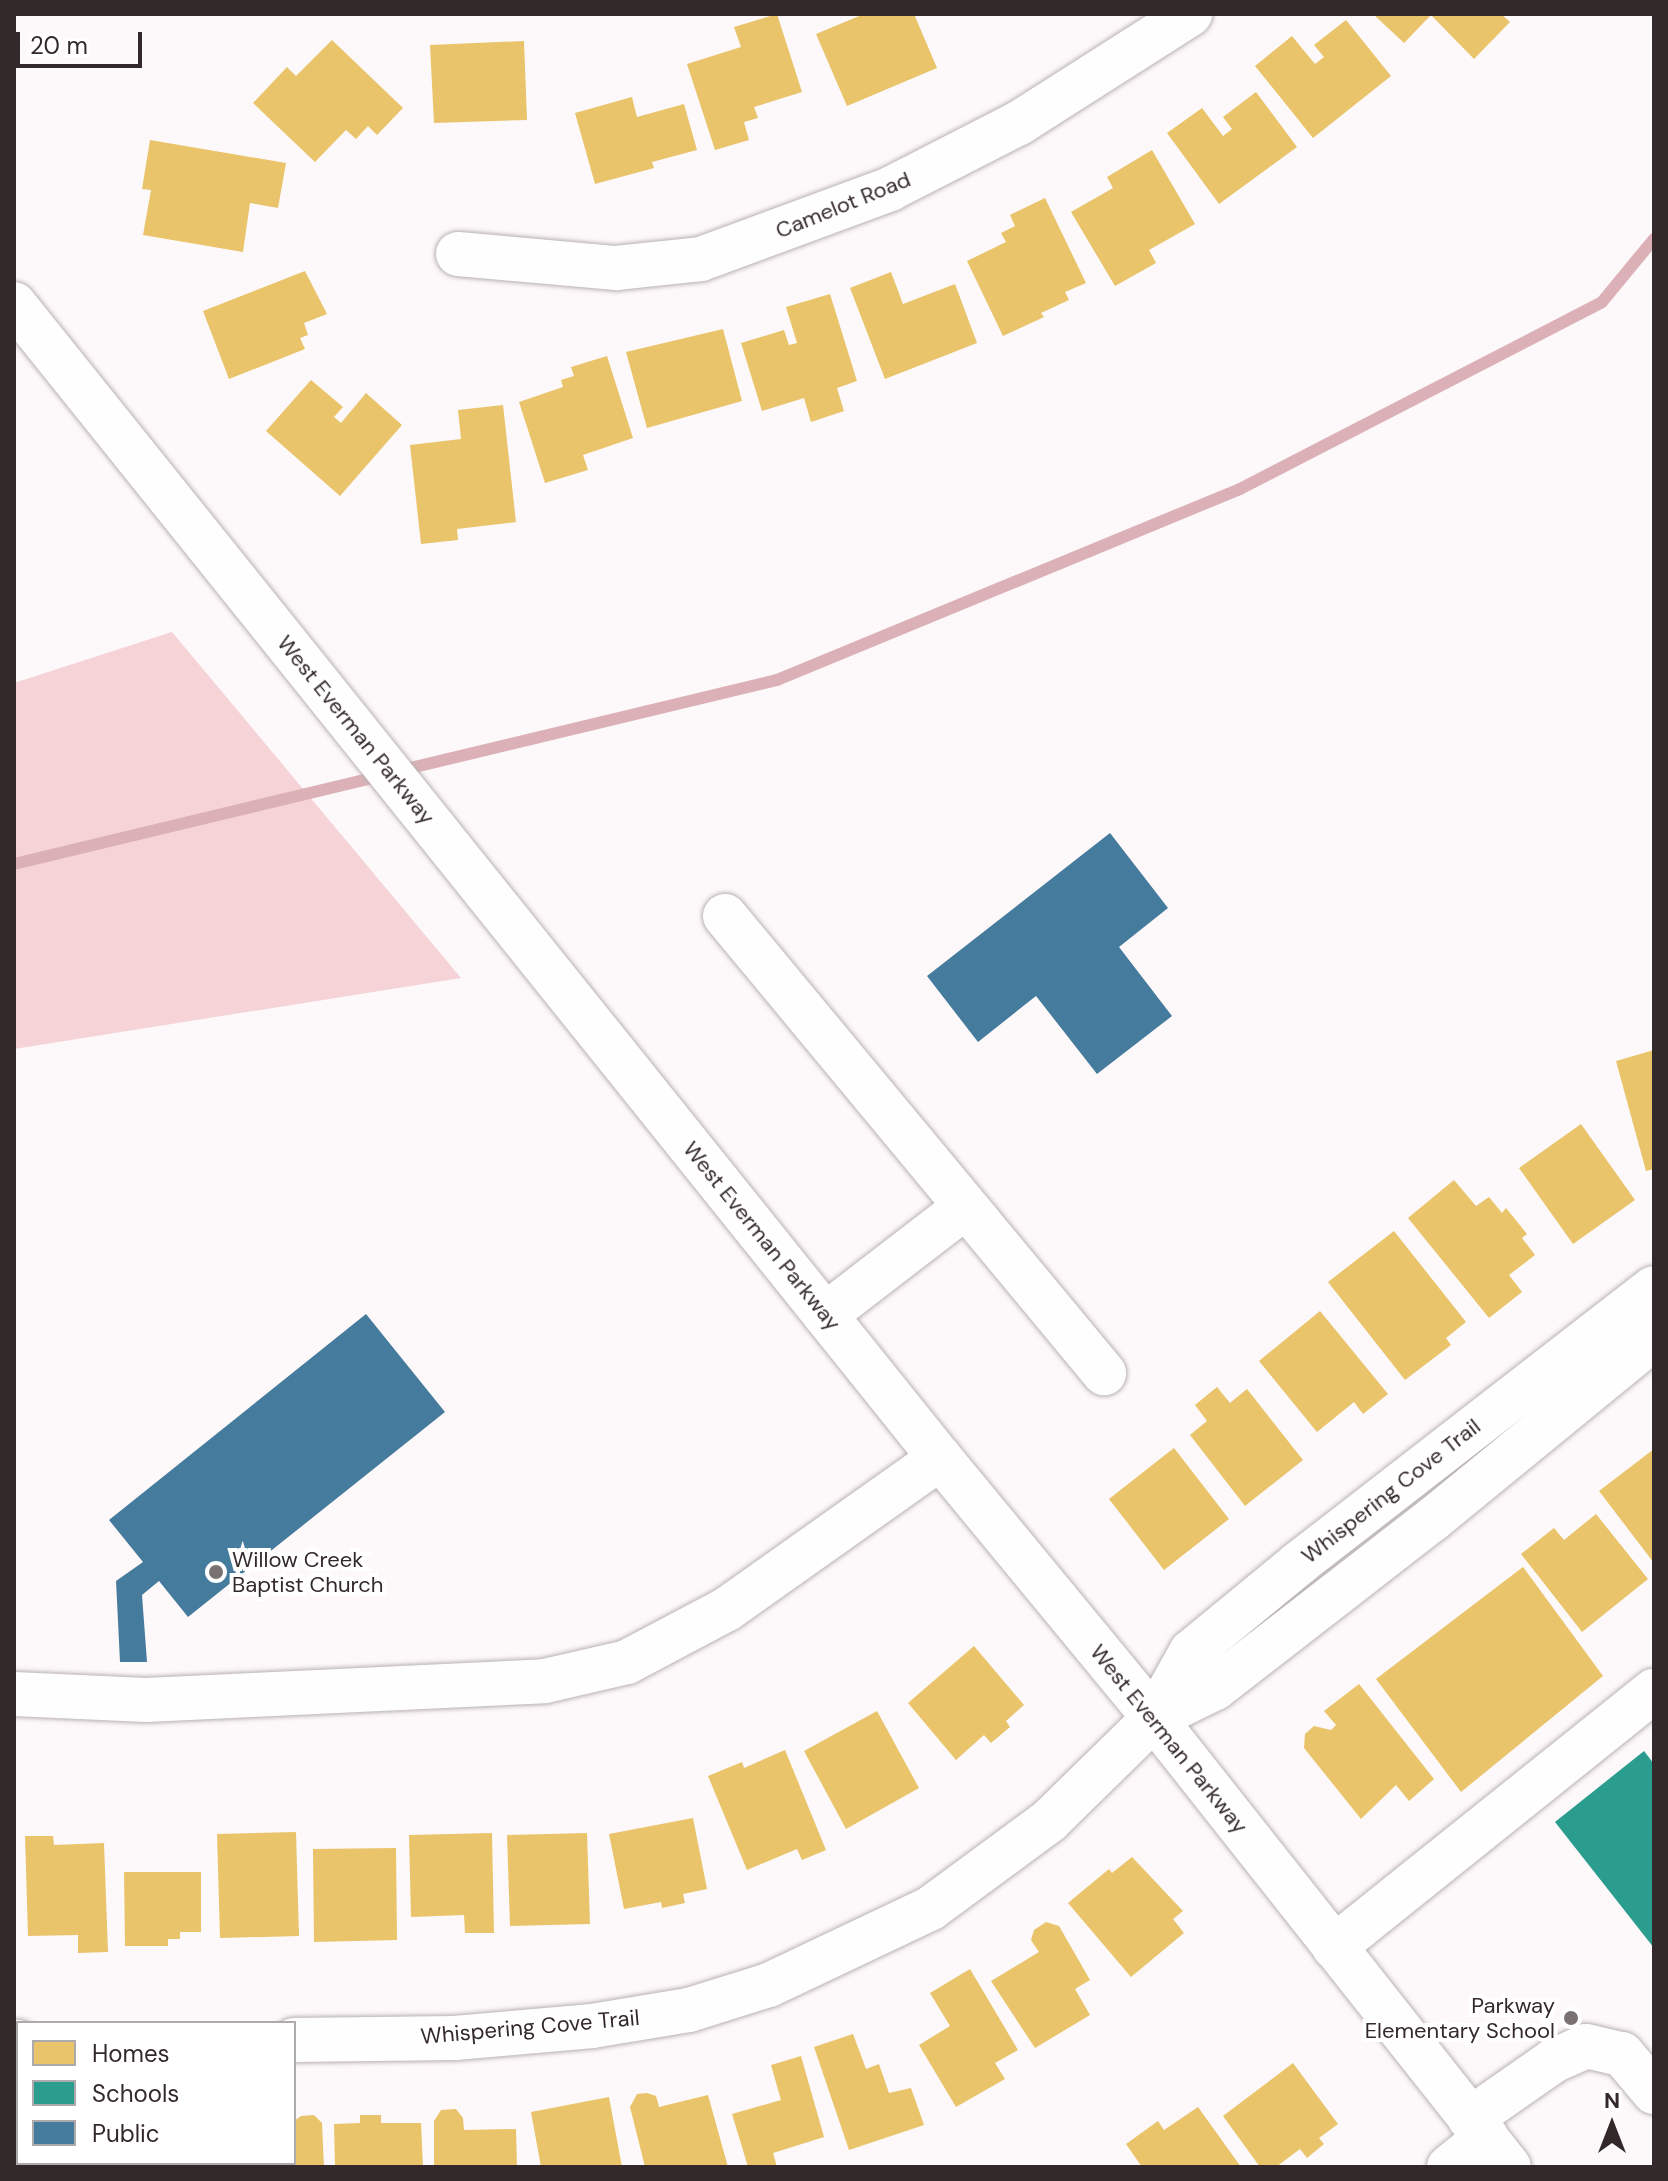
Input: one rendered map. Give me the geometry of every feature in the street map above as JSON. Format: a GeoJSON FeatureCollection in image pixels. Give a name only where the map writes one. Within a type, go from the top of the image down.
{"type":"FeatureCollection","features":[{"type":"Feature","properties":{"kind":"street","name":"Camelot Road"},"geometry":{"type":"LineString","coordinates":[[458,254],[616,268],[701,259],[890,189],[1019,123],[1190,14]]}},
{"type":"Feature","properties":{"kind":"street","name":"West Everman Parkway"},"geometry":{"type":"LineString","coordinates":[[14,304],[940,1458],[1154,1718],[1488,2141]]}},
{"type":"Feature","properties":{"kind":"street"},"geometry":{"type":"LineString","coordinates":[[725,916],[964,1208],[1104,1373]]}},
{"type":"Feature","properties":{"kind":"street"},"geometry":{"type":"LineString","coordinates":[[825,1315],[964,1208]]}},
{"type":"Feature","properties":{"kind":"street","name":"Whispering Cove Trail"},"geometry":{"type":"LineString","coordinates":[[1154,1718],[1215,1688],[1433,1519],[1601,1354],[1654,1288]]}},
{"type":"Feature","properties":{"kind":"street","name":"Whispering Cove Trail"},"geometry":{"type":"LineString","coordinates":[[296,2040],[455,2038],[592,2026],[689,2010],[769,1985],[931,1908],[1049,1821],[1154,1718],[1191,1652],[1298,1564],[1601,1354],[1654,1338]]}},
{"type":"Feature","properties":{"kind":"street"},"geometry":{"type":"LineString","coordinates":[[14,1694],[146,1700],[545,1681],[627,1662],[727,1609],[940,1458]]}},
{"type":"Feature","properties":{"kind":"street"},"geometry":{"type":"LineString","coordinates":[[1298,1564],[1325,1600]]}},
{"type":"Feature","properties":{"kind":"street"},"geometry":{"type":"LineString","coordinates":[[1334,1947],[1654,1691]]}},
{"type":"Feature","properties":{"kind":"street"},"geometry":{"type":"LineString","coordinates":[[1449,2167],[1488,2141],[1553,2061],[1586,2046],[1622,2054],[1654,2092]]}},
{"type":"Feature","properties":{"kind":"shaded area"},"geometry":{"type":"Polygon","coordinates":[[[172,632],[461,978],[14,1049],[14,683],[172,632]]]}},
{"type":"Feature","properties":{"kind":"building: Homes"},"geometry":{"type":"Polygon","coordinates":[[[777,14],[802,92],[754,107],[758,118],[744,122],[749,140],[715,150],[687,64],[741,47],[734,27],[777,14]]]}},
{"type":"Feature","properties":{"kind":"building: Homes"},"geometry":{"type":"Polygon","coordinates":[[[864,14],[914,14],[937,68],[847,106],[816,34],[864,14]]]}},
{"type":"Feature","properties":{"kind":"building: Homes"},"geometry":{"type":"Polygon","coordinates":[[[1373,14],[1501,14],[1510,22],[1474,59],[1431,15],[1404,43],[1373,14]]]}},
{"type":"Feature","properties":{"kind":"building: Homes"},"geometry":{"type":"Polygon","coordinates":[[[1346,20],[1391,76],[1313,138],[1255,66],[1292,36],[1315,64],[1324,57],[1314,45],[1346,20]]]}},
{"type":"Feature","properties":{"kind":"building: Homes"},"geometry":{"type":"Polygon","coordinates":[[[332,40],[403,108],[377,135],[368,126],[356,139],[346,130],[315,162],[253,103],[287,67],[296,76],[332,40]]]}},
{"type":"Feature","properties":{"kind":"building: Homes"},"geometry":{"type":"Polygon","coordinates":[[[524,41],[527,120],[434,123],[430,45],[524,41]]]}},
{"type":"Feature","properties":{"kind":"building: Homes"},"geometry":{"type":"Polygon","coordinates":[[[1256,92],[1297,147],[1219,204],[1167,133],[1202,108],[1223,136],[1232,129],[1223,117],[1256,92]]]}},
{"type":"Feature","properties":{"kind":"building: Homes"},"geometry":{"type":"Polygon","coordinates":[[[632,97],[637,117],[684,104],[697,150],[652,162],[654,168],[595,184],[575,113],[632,97]]]}},
{"type":"Feature","properties":{"kind":"building: Homes"},"geometry":{"type":"Polygon","coordinates":[[[150,140],[286,163],[278,208],[250,203],[243,252],[143,235],[151,190],[142,189],[150,140]]]}},
{"type":"Feature","properties":{"kind":"building: Homes"},"geometry":{"type":"Polygon","coordinates":[[[1152,150],[1195,224],[1149,250],[1156,263],[1115,286],[1071,212],[1113,188],[1107,177],[1152,150]]]}},
{"type":"Feature","properties":{"kind":"building: Homes"},"geometry":{"type":"Polygon","coordinates":[[[1045,198],[1086,283],[1065,292],[1069,300],[1041,313],[1044,317],[1003,336],[967,261],[1006,242],[1001,233],[1015,226],[1010,215],[1045,198]]]}},
{"type":"Feature","properties":{"kind":"building: Homes"},"geometry":{"type":"Polygon","coordinates":[[[305,271],[327,314],[304,323],[308,335],[300,338],[305,349],[229,379],[203,311],[305,271]]]}},
{"type":"Feature","properties":{"kind":"building: Homes"},"geometry":{"type":"Polygon","coordinates":[[[891,272],[903,304],[955,284],[977,343],[885,379],[850,288],[891,272]]]}},
{"type":"Feature","properties":{"kind":"building: Homes"},"geometry":{"type":"Polygon","coordinates":[[[830,294],[857,381],[837,388],[844,411],[811,422],[804,398],[762,411],[741,343],[784,330],[789,345],[797,343],[786,307],[830,294]]]}},
{"type":"Feature","properties":{"kind":"building: Homes"},"geometry":{"type":"Polygon","coordinates":[[[723,329],[742,401],[647,428],[626,352],[723,329]]]}},
{"type":"Feature","properties":{"kind":"building: Homes"},"geometry":{"type":"Polygon","coordinates":[[[607,356],[633,438],[583,455],[588,470],[545,483],[519,402],[563,387],[561,380],[574,376],[571,367],[607,356]]]}},
{"type":"Feature","properties":{"kind":"building: Homes"},"geometry":{"type":"Polygon","coordinates":[[[311,380],[343,407],[334,417],[341,423],[366,393],[402,425],[340,496],[266,431],[311,380]]]}},
{"type":"Feature","properties":{"kind":"building: Homes"},"geometry":{"type":"Polygon","coordinates":[[[503,405],[516,522],[457,529],[458,540],[421,544],[410,445],[461,439],[458,410],[503,405]]]}},
{"type":"Feature","properties":{"kind":"building: Homes"},"geometry":{"type":"Polygon","coordinates":[[[1654,1050],[1654,1169],[1646,1171],[1616,1061],[1654,1050]]]}},
{"type":"Feature","properties":{"kind":"building: Homes"},"geometry":{"type":"Polygon","coordinates":[[[1581,1124],[1635,1200],[1573,1244],[1519,1168],[1581,1124]]]}},
{"type":"Feature","properties":{"kind":"building: Homes"},"geometry":{"type":"Polygon","coordinates":[[[1454,1180],[1476,1206],[1489,1197],[1502,1213],[1506,1208],[1527,1234],[1522,1238],[1535,1255],[1509,1275],[1522,1292],[1489,1318],[1408,1218],[1454,1180]]]}},
{"type":"Feature","properties":{"kind":"building: Homes"},"geometry":{"type":"Polygon","coordinates":[[[1394,1231],[1466,1322],[1446,1338],[1451,1345],[1405,1380],[1328,1282],[1394,1231]]]}},
{"type":"Feature","properties":{"kind":"building: Homes"},"geometry":{"type":"Polygon","coordinates":[[[1320,1311],[1388,1394],[1363,1414],[1354,1402],[1317,1432],[1259,1361],[1320,1311]]]}},
{"type":"Feature","properties":{"kind":"building: Homes"},"geometry":{"type":"Polygon","coordinates":[[[1217,1387],[1230,1403],[1247,1389],[1303,1460],[1245,1506],[1190,1435],[1207,1421],[1195,1405],[1217,1387]]]}},
{"type":"Feature","properties":{"kind":"building: Homes"},"geometry":{"type":"Polygon","coordinates":[[[1174,1448],[1229,1519],[1164,1570],[1109,1499],[1174,1448]]]}},
{"type":"Feature","properties":{"kind":"building: Homes"},"geometry":{"type":"Polygon","coordinates":[[[1654,1449],[1654,1563],[1599,1491],[1654,1449]]]}},
{"type":"Feature","properties":{"kind":"building: Homes"},"geometry":{"type":"Polygon","coordinates":[[[1596,1514],[1648,1579],[1582,1632],[1521,1554],[1554,1528],[1564,1540],[1596,1514]]]}},
{"type":"Feature","properties":{"kind":"building: Homes"},"geometry":{"type":"Polygon","coordinates":[[[1523,1567],[1603,1676],[1461,1792],[1376,1679],[1523,1567]]]}},
{"type":"Feature","properties":{"kind":"building: Homes"},"geometry":{"type":"Polygon","coordinates":[[[974,1646],[1024,1705],[1006,1721],[1010,1727],[991,1743],[984,1735],[956,1760],[908,1703],[974,1646]]]}},
{"type":"Feature","properties":{"kind":"building: Homes"},"geometry":{"type":"Polygon","coordinates":[[[1359,1684],[1434,1779],[1409,1801],[1396,1785],[1361,1819],[1304,1748],[1305,1734],[1314,1726],[1331,1730],[1336,1725],[1324,1711],[1359,1684]]]}},
{"type":"Feature","properties":{"kind":"building: Homes"},"geometry":{"type":"Polygon","coordinates":[[[877,1711],[919,1788],[846,1829],[804,1751],[877,1711]]]}},
{"type":"Feature","properties":{"kind":"building: Homes"},"geometry":{"type":"Polygon","coordinates":[[[785,1750],[826,1850],[802,1860],[797,1849],[747,1870],[708,1776],[742,1762],[744,1768],[785,1750]]]}},
{"type":"Feature","properties":{"kind":"building: Homes"},"geometry":{"type":"Polygon","coordinates":[[[693,1818],[707,1889],[683,1894],[685,1903],[662,1908],[661,1902],[624,1909],[609,1834],[693,1818]]]}},
{"type":"Feature","properties":{"kind":"building: Homes"},"geometry":{"type":"Polygon","coordinates":[[[296,1832],[299,1936],[220,1938],[217,1834],[296,1832]]]}},
{"type":"Feature","properties":{"kind":"building: Homes"},"geometry":{"type":"Polygon","coordinates":[[[492,1833],[494,1933],[465,1933],[464,1915],[411,1917],[409,1835],[492,1833]]]}},
{"type":"Feature","properties":{"kind":"building: Homes"},"geometry":{"type":"Polygon","coordinates":[[[587,1833],[590,1924],[510,1926],[507,1835],[587,1833]]]}},
{"type":"Feature","properties":{"kind":"building: Homes"},"geometry":{"type":"Polygon","coordinates":[[[25,1836],[53,1836],[54,1845],[104,1843],[108,1952],[78,1953],[78,1935],[28,1936],[25,1836]]]}},
{"type":"Feature","properties":{"kind":"building: Homes"},"geometry":{"type":"Polygon","coordinates":[[[396,1848],[397,1940],[314,1942],[313,1849],[396,1848]]]}},
{"type":"Feature","properties":{"kind":"building: Homes"},"geometry":{"type":"Polygon","coordinates":[[[1132,1857],[1183,1911],[1173,1919],[1184,1933],[1131,1977],[1068,1903],[1109,1869],[1112,1873],[1132,1857]]]}},
{"type":"Feature","properties":{"kind":"building: Homes"},"geometry":{"type":"Polygon","coordinates":[[[124,1872],[201,1872],[201,1932],[180,1932],[180,1939],[168,1939],[168,1946],[125,1946],[124,1872]]]}},
{"type":"Feature","properties":{"kind":"building: Homes"},"geometry":{"type":"Polygon","coordinates":[[[1046,1922],[1059,1926],[1090,1980],[1075,1989],[1090,2015],[1035,2048],[991,1981],[1039,1952],[1031,1940],[1034,1930],[1046,1922]]]}},
{"type":"Feature","properties":{"kind":"building: Homes"},"geometry":{"type":"Polygon","coordinates":[[[970,1969],[1018,2050],[995,2063],[1005,2079],[956,2107],[919,2045],[950,2026],[930,1993],[970,1969]]]}},
{"type":"Feature","properties":{"kind":"building: Homes"},"geometry":{"type":"Polygon","coordinates":[[[853,2034],[866,2069],[879,2064],[889,2093],[911,2088],[924,2125],[849,2150],[814,2047],[853,2034]]]}},
{"type":"Feature","properties":{"kind":"building: Homes"},"geometry":{"type":"Polygon","coordinates":[[[801,2056],[824,2137],[773,2153],[777,2167],[748,2167],[732,2114],[781,2100],[771,2065],[801,2056]]]}},
{"type":"Feature","properties":{"kind":"building: Homes"},"geometry":{"type":"Polygon","coordinates":[[[1293,2063],[1338,2124],[1319,2138],[1324,2144],[1307,2158],[1300,2149],[1276,2167],[1260,2167],[1223,2116],[1293,2063]]]}},
{"type":"Feature","properties":{"kind":"building: Homes"},"geometry":{"type":"Polygon","coordinates":[[[637,2094],[656,2096],[659,2107],[708,2095],[728,2167],[645,2167],[630,2107],[637,2094]]]}},
{"type":"Feature","properties":{"kind":"building: Homes"},"geometry":{"type":"Polygon","coordinates":[[[609,2097],[622,2167],[541,2167],[531,2112],[609,2097]]]}},
{"type":"Feature","properties":{"kind":"building: Homes"},"geometry":{"type":"Polygon","coordinates":[[[1198,2107],[1241,2167],[1142,2167],[1126,2144],[1158,2121],[1164,2130],[1198,2107]]]}},
{"type":"Feature","properties":{"kind":"building: Homes"},"geometry":{"type":"Polygon","coordinates":[[[456,2109],[463,2118],[464,2130],[516,2129],[517,2167],[434,2167],[434,2121],[441,2110],[456,2109]]]}},
{"type":"Feature","properties":{"kind":"building: Homes"},"geometry":{"type":"Polygon","coordinates":[[[314,2115],[322,2123],[324,2167],[239,2167],[296,2165],[296,2120],[314,2115]]]}},
{"type":"Feature","properties":{"kind":"building: Homes"},"geometry":{"type":"Polygon","coordinates":[[[360,2115],[381,2115],[381,2123],[421,2123],[423,2167],[335,2167],[334,2124],[360,2123],[360,2115]]]}},
{"type":"Feature","properties":{"kind":"building: Homes"},"geometry":{"type":"Polygon","coordinates":[[[14,2149],[16,2165],[34,2167],[14,2167],[14,2149]]]}},
{"type":"Feature","properties":{"kind":"building: Homes"},"geometry":{"type":"Polygon","coordinates":[[[46,2165],[129,2165],[129,2167],[46,2165]]]}},
{"type":"Feature","properties":{"kind":"building: Homes"},"geometry":{"type":"Polygon","coordinates":[[[141,2165],[225,2165],[225,2167],[141,2165]]]}},
{"type":"Feature","properties":{"kind":"building: Schools"},"geometry":{"type":"Polygon","coordinates":[[[1644,1751],[1654,1764],[1654,1948],[1555,1822],[1644,1751]]]}},
{"type":"Feature","properties":{"kind":"building: Public"},"geometry":{"type":"Polygon","coordinates":[[[1110,833],[1168,908],[1119,947],[1172,1016],[1097,1074],[1036,996],[978,1042],[927,976],[1110,833]]]}},
{"type":"Feature","properties":{"kind":"building: Public"},"geometry":{"type":"Polygon","coordinates":[[[366,1314],[445,1412],[188,1617],[159,1581],[142,1595],[147,1662],[120,1662],[116,1581],[143,1562],[109,1520],[366,1314]]]}},
{"type":"Feature","properties":{"kind":"waterway"},"geometry":{"type":"LineString","coordinates":[[398,771],[777,680],[1240,489],[1602,302],[1654,239]]}},
{"type":"Feature","properties":{"kind":"waterway"},"geometry":{"type":"LineString","coordinates":[[14,864],[380,776]]}},
{"type":"Feature","properties":{"kind":"place","name":"Willow Creek Baptist Church"},"geometry":{"type":"Point","coordinates":[216,1572]}},
{"type":"Feature","properties":{"kind":"place","name":"Parkway Elementary School"},"geometry":{"type":"Point","coordinates":[1571,2018]}}]}
